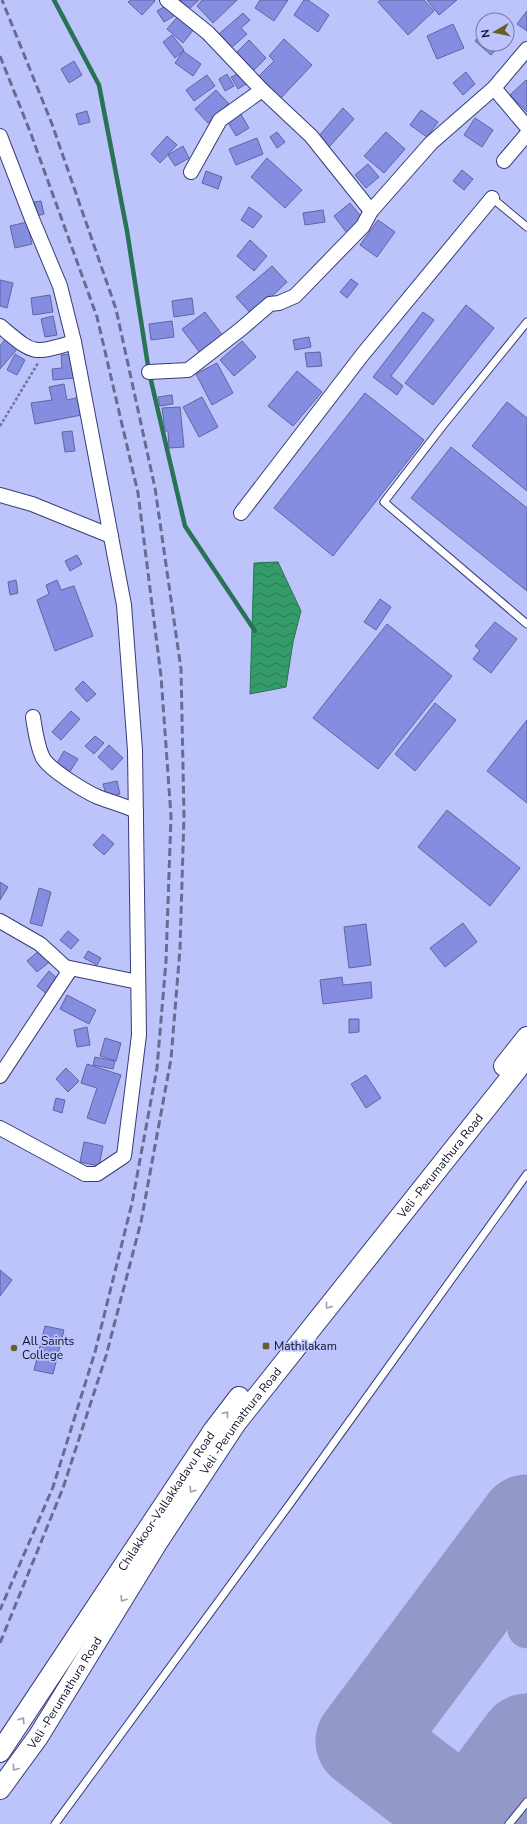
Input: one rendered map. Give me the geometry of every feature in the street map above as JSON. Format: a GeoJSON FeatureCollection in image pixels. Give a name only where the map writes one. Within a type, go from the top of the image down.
{"type":"FeatureCollection","features":[{"type":"Feature","properties":{"kind":"main road","name":"Chilakkoor-Vallakkadavu Road"},"geometry":{"type":"LineString","coordinates":[[0,1752],[213,1431],[527,1037]]}},
{"type":"Feature","properties":{"kind":"main road","name":"Veli -Perumathura Road"},"geometry":{"type":"LineString","coordinates":[[0,1789],[38,1737],[157,1544],[236,1422],[527,1057]]}},
{"type":"Feature","properties":{"kind":"street"},"geometry":{"type":"LineString","coordinates":[[167,0],[208,33],[262,90],[311,136],[372,211]]}},
{"type":"Feature","properties":{"kind":"street"},"geometry":{"type":"LineString","coordinates":[[149,372],[188,370],[241,330],[270,304],[279,303],[295,296],[363,226],[372,211],[431,143],[494,88],[527,49]]}},
{"type":"Feature","properties":{"kind":"street"},"geometry":{"type":"LineString","coordinates":[[494,88],[527,127]]}},
{"type":"Feature","properties":{"kind":"street"},"geometry":{"type":"LineString","coordinates":[[191,172],[220,120],[262,90]]}},
{"type":"Feature","properties":{"kind":"street"},"geometry":{"type":"LineString","coordinates":[[504,161],[527,134]]}},
{"type":"Feature","properties":{"kind":"street"},"geometry":{"type":"LineString","coordinates":[[0,136],[60,286],[74,342],[124,605],[135,750],[139,1035],[124,1156],[97,1174],[85,1174],[0,1128]]}},
{"type":"Feature","properties":{"kind":"street"},"geometry":{"type":"LineString","coordinates":[[242,513],[363,354],[492,198]]}},
{"type":"Feature","properties":{"kind":"street"},"geometry":{"type":"LineString","coordinates":[[0,326],[25,346],[34,351],[45,351],[74,342]]}},
{"type":"Feature","properties":{"kind":"street"},"geometry":{"type":"LineString","coordinates":[[0,495],[32,504],[111,536]]}},
{"type":"Feature","properties":{"kind":"street"},"geometry":{"type":"LineString","coordinates":[[33,717],[35,733],[44,759],[63,777],[98,797],[120,803],[136,811]]}},
{"type":"Feature","properties":{"kind":"street"},"geometry":{"type":"LineString","coordinates":[[0,921],[40,944],[66,967],[138,982]]}},
{"type":"Feature","properties":{"kind":"street"},"geometry":{"type":"LineString","coordinates":[[1,1071],[64,982],[68,974],[66,967]]}},
{"type":"Feature","properties":{"kind":"lane"},"geometry":{"type":"LineString","coordinates":[[492,198],[527,227]]}},
{"type":"Feature","properties":{"kind":"lane"},"geometry":{"type":"LineString","coordinates":[[527,322],[441,428],[384,502],[527,624]]}},
{"type":"Feature","properties":{"kind":"lane"},"geometry":{"type":"LineString","coordinates":[[55,1824],[292,1501],[527,1174]]}},
{"type":"Feature","properties":{"kind":"lane"},"geometry":{"type":"LineString","coordinates":[[509,1824],[527,1802]]}},
{"type":"Feature","properties":{"kind":"path"},"geometry":{"type":"LineString","coordinates":[[0,426],[45,351]]}},
{"type":"Feature","properties":{"kind":"water"},"geometry":{"type":"Polygon","coordinates":[[[278,562],[301,611],[293,642],[286,687],[250,694],[254,563],[278,562]]]}},
{"type":"Feature","properties":{"kind":"building"},"geometry":{"type":"Polygon","coordinates":[[[131,0],[155,1],[142,15],[128,2],[131,0]]]}},
{"type":"Feature","properties":{"kind":"building"},"geometry":{"type":"Polygon","coordinates":[[[180,0],[199,0],[189,9],[180,0]]]}},
{"type":"Feature","properties":{"kind":"building"},"geometry":{"type":"Polygon","coordinates":[[[202,0],[237,0],[213,23],[197,6],[202,0]]]}},
{"type":"Feature","properties":{"kind":"building"},"geometry":{"type":"Polygon","coordinates":[[[260,0],[288,0],[274,21],[255,8],[260,0]]]}},
{"type":"Feature","properties":{"kind":"building"},"geometry":{"type":"Polygon","coordinates":[[[304,0],[308,0],[329,15],[318,32],[294,15],[304,0]]]}},
{"type":"Feature","properties":{"kind":"building"},"geometry":{"type":"Polygon","coordinates":[[[381,0],[424,0],[434,11],[408,35],[378,2],[381,0]]]}},
{"type":"Feature","properties":{"kind":"building"},"geometry":{"type":"Polygon","coordinates":[[[427,0],[457,0],[439,15],[427,0]]]}},
{"type":"Feature","properties":{"kind":"building"},"geometry":{"type":"Polygon","coordinates":[[[167,5],[174,16],[164,22],[157,11],[167,5]]]}},
{"type":"Feature","properties":{"kind":"building"},"geometry":{"type":"Polygon","coordinates":[[[527,11],[527,31],[517,24],[527,11]]]}},
{"type":"Feature","properties":{"kind":"building"},"geometry":{"type":"Polygon","coordinates":[[[243,13],[250,20],[241,28],[247,34],[231,48],[219,34],[243,13]]]}},
{"type":"Feature","properties":{"kind":"building"},"geometry":{"type":"Polygon","coordinates":[[[179,15],[194,29],[183,43],[167,29],[179,15]]]}},
{"type":"Feature","properties":{"kind":"building"},"geometry":{"type":"Polygon","coordinates":[[[453,24],[464,48],[437,59],[427,36],[453,24]]]}},
{"type":"Feature","properties":{"kind":"building"},"geometry":{"type":"Polygon","coordinates":[[[172,35],[184,50],[175,58],[163,42],[172,35]]]}},
{"type":"Feature","properties":{"kind":"building"},"geometry":{"type":"Polygon","coordinates":[[[284,39],[312,65],[279,100],[256,79],[274,61],[269,56],[284,39]]]}},
{"type":"Feature","properties":{"kind":"building"},"geometry":{"type":"Polygon","coordinates":[[[249,40],[266,58],[252,72],[235,54],[249,40]]]}},
{"type":"Feature","properties":{"kind":"building"},"geometry":{"type":"Polygon","coordinates":[[[183,51],[201,64],[193,76],[175,63],[183,51]]]}},
{"type":"Feature","properties":{"kind":"building"},"geometry":{"type":"Polygon","coordinates":[[[74,61],[82,75],[69,83],[61,69],[74,61]]]}},
{"type":"Feature","properties":{"kind":"building"},"geometry":{"type":"Polygon","coordinates":[[[466,72],[475,84],[463,95],[453,83],[466,72]]]}},
{"type":"Feature","properties":{"kind":"building"},"geometry":{"type":"Polygon","coordinates":[[[240,73],[246,84],[238,89],[231,77],[240,73]]]}},
{"type":"Feature","properties":{"kind":"building"},"geometry":{"type":"Polygon","coordinates":[[[227,74],[234,86],[225,91],[219,79],[227,74]]]}},
{"type":"Feature","properties":{"kind":"building"},"geometry":{"type":"Polygon","coordinates":[[[207,75],[215,86],[194,101],[186,90],[207,75]]]}},
{"type":"Feature","properties":{"kind":"building"},"geometry":{"type":"Polygon","coordinates":[[[526,80],[527,81],[527,112],[510,95],[526,80]]]}},
{"type":"Feature","properties":{"kind":"building"},"geometry":{"type":"Polygon","coordinates":[[[216,90],[229,104],[208,123],[195,109],[216,90]]]}},
{"type":"Feature","properties":{"kind":"building"},"geometry":{"type":"Polygon","coordinates":[[[343,108],[354,119],[329,147],[318,137],[343,108]]]}},
{"type":"Feature","properties":{"kind":"building"},"geometry":{"type":"Polygon","coordinates":[[[421,110],[438,122],[427,137],[410,125],[421,110]]]}},
{"type":"Feature","properties":{"kind":"building"},"geometry":{"type":"Polygon","coordinates":[[[87,111],[90,122],[79,125],[76,114],[87,111]]]}},
{"type":"Feature","properties":{"kind":"building"},"geometry":{"type":"Polygon","coordinates":[[[239,111],[249,128],[236,136],[226,119],[239,111]]]}},
{"type":"Feature","properties":{"kind":"building"},"geometry":{"type":"Polygon","coordinates":[[[475,118],[493,130],[482,147],[464,135],[475,118]]]}},
{"type":"Feature","properties":{"kind":"building"},"geometry":{"type":"Polygon","coordinates":[[[277,132],[285,142],[277,148],[270,137],[277,132]]]}},
{"type":"Feature","properties":{"kind":"building"},"geometry":{"type":"Polygon","coordinates":[[[386,132],[405,149],[384,173],[364,156],[386,132]]]}},
{"type":"Feature","properties":{"kind":"building"},"geometry":{"type":"Polygon","coordinates":[[[167,136],[177,145],[160,163],[151,154],[167,136]]]}},
{"type":"Feature","properties":{"kind":"building"},"geometry":{"type":"Polygon","coordinates":[[[257,138],[263,154],[236,165],[229,149],[257,138]]]}},
{"type":"Feature","properties":{"kind":"building"},"geometry":{"type":"Polygon","coordinates":[[[183,146],[189,158],[175,166],[168,155],[183,146]]]}},
{"type":"Feature","properties":{"kind":"building"},"geometry":{"type":"Polygon","coordinates":[[[267,158],[302,190],[285,208],[251,177],[267,158]]]}},
{"type":"Feature","properties":{"kind":"building"},"geometry":{"type":"Polygon","coordinates":[[[368,164],[379,177],[366,188],[355,175],[368,164]]]}},
{"type":"Feature","properties":{"kind":"building"},"geometry":{"type":"Polygon","coordinates":[[[462,170],[473,179],[464,190],[453,181],[462,170]]]}},
{"type":"Feature","properties":{"kind":"building"},"geometry":{"type":"Polygon","coordinates":[[[206,171],[222,177],[218,189],[202,183],[206,171]]]}},
{"type":"Feature","properties":{"kind":"building"},"geometry":{"type":"Polygon","coordinates":[[[41,201],[44,214],[37,216],[34,202],[41,201]]]}},
{"type":"Feature","properties":{"kind":"building"},"geometry":{"type":"Polygon","coordinates":[[[350,203],[364,220],[347,233],[334,216],[350,203]]]}},
{"type":"Feature","properties":{"kind":"building"},"geometry":{"type":"Polygon","coordinates":[[[249,207],[262,216],[253,228],[241,220],[249,207]]]}},
{"type":"Feature","properties":{"kind":"building"},"geometry":{"type":"Polygon","coordinates":[[[323,210],[325,222],[305,225],[303,213],[323,210]]]}},
{"type":"Feature","properties":{"kind":"building"},"geometry":{"type":"Polygon","coordinates":[[[378,220],[395,232],[377,257],[360,245],[378,220]]]}},
{"type":"Feature","properties":{"kind":"building"},"geometry":{"type":"Polygon","coordinates":[[[27,222],[32,244],[15,248],[10,226],[27,222]]]}},
{"type":"Feature","properties":{"kind":"building"},"geometry":{"type":"Polygon","coordinates":[[[250,240],[267,256],[254,271],[237,256],[250,240]]]}},
{"type":"Feature","properties":{"kind":"building"},"geometry":{"type":"Polygon","coordinates":[[[272,266],[287,282],[252,315],[236,297],[272,266]]]}},
{"type":"Feature","properties":{"kind":"building"},"geometry":{"type":"Polygon","coordinates":[[[351,279],[358,284],[347,298],[340,292],[351,279]]]}},
{"type":"Feature","properties":{"kind":"building"},"geometry":{"type":"Polygon","coordinates":[[[0,280],[13,283],[7,308],[0,306],[0,280]]]}},
{"type":"Feature","properties":{"kind":"building"},"geometry":{"type":"Polygon","coordinates":[[[50,295],[53,312],[33,315],[31,298],[50,295]]]}},
{"type":"Feature","properties":{"kind":"building"},"geometry":{"type":"Polygon","coordinates":[[[192,298],[194,314],[174,317],[172,301],[192,298]]]}},
{"type":"Feature","properties":{"kind":"building"},"geometry":{"type":"Polygon","coordinates":[[[466,305],[494,328],[433,405],[405,383],[466,305]]]}},
{"type":"Feature","properties":{"kind":"building"},"geometry":{"type":"Polygon","coordinates":[[[205,312],[223,336],[200,353],[182,329],[205,312]]]}},
{"type":"Feature","properties":{"kind":"building"},"geometry":{"type":"Polygon","coordinates":[[[423,312],[434,320],[391,376],[403,386],[397,395],[373,377],[423,312]]]}},
{"type":"Feature","properties":{"kind":"building"},"geometry":{"type":"Polygon","coordinates":[[[53,316],[57,335],[45,337],[41,319],[53,316]]]}},
{"type":"Feature","properties":{"kind":"building"},"geometry":{"type":"Polygon","coordinates":[[[172,321],[174,337],[151,340],[149,324],[172,321]]]}},
{"type":"Feature","properties":{"kind":"building"},"geometry":{"type":"Polygon","coordinates":[[[309,337],[311,347],[295,350],[293,340],[309,337]]]}},
{"type":"Feature","properties":{"kind":"building"},"geometry":{"type":"Polygon","coordinates":[[[6,338],[18,348],[0,369],[0,346],[6,338]]]}},
{"type":"Feature","properties":{"kind":"building"},"geometry":{"type":"Polygon","coordinates":[[[242,341],[256,357],[234,376],[220,360],[242,341]]]}},
{"type":"Feature","properties":{"kind":"building"},"geometry":{"type":"Polygon","coordinates":[[[320,352],[322,366],[307,367],[305,353],[320,352]]]}},
{"type":"Feature","properties":{"kind":"building"},"geometry":{"type":"Polygon","coordinates":[[[15,354],[25,360],[17,375],[7,370],[15,354]]]}},
{"type":"Feature","properties":{"kind":"building"},"geometry":{"type":"Polygon","coordinates":[[[72,354],[75,378],[53,380],[52,369],[62,368],[61,355],[72,354]]]}},
{"type":"Feature","properties":{"kind":"building"},"geometry":{"type":"Polygon","coordinates":[[[217,363],[233,393],[212,405],[196,374],[217,363]]]}},
{"type":"Feature","properties":{"kind":"building"},"geometry":{"type":"Polygon","coordinates":[[[297,371],[322,392],[293,426],[268,406],[297,371]]]}},
{"type":"Feature","properties":{"kind":"building"},"geometry":{"type":"Polygon","coordinates":[[[64,384],[67,400],[84,396],[87,414],[35,424],[31,403],[52,400],[49,387],[64,384]]]}},
{"type":"Feature","properties":{"kind":"building"},"geometry":{"type":"Polygon","coordinates":[[[365,393],[424,440],[333,556],[274,508],[365,393]]]}},
{"type":"Feature","properties":{"kind":"building"},"geometry":{"type":"Polygon","coordinates":[[[172,395],[173,404],[160,406],[158,397],[172,395]]]}},
{"type":"Feature","properties":{"kind":"building"},"geometry":{"type":"Polygon","coordinates":[[[202,397],[218,427],[199,437],[183,407],[202,397]]]}},
{"type":"Feature","properties":{"kind":"building"},"geometry":{"type":"Polygon","coordinates":[[[507,402],[527,418],[527,491],[472,446],[507,402]]]}},
{"type":"Feature","properties":{"kind":"building"},"geometry":{"type":"Polygon","coordinates":[[[180,407],[184,447],[169,448],[168,431],[165,431],[162,408],[180,407]]]}},
{"type":"Feature","properties":{"kind":"building"},"geometry":{"type":"Polygon","coordinates":[[[72,431],[75,451],[65,452],[62,432],[72,431]]]}},
{"type":"Feature","properties":{"kind":"building"},"geometry":{"type":"Polygon","coordinates":[[[451,447],[527,508],[527,591],[411,498],[451,447]]]}},
{"type":"Feature","properties":{"kind":"building"},"geometry":{"type":"Polygon","coordinates":[[[77,555],[82,564],[70,571],[65,561],[77,555]]]}},
{"type":"Feature","properties":{"kind":"building"},"geometry":{"type":"Polygon","coordinates":[[[16,580],[18,593],[10,595],[8,582],[16,580]]]}},
{"type":"Feature","properties":{"kind":"building"},"geometry":{"type":"Polygon","coordinates":[[[57,580],[61,590],[74,586],[93,636],[55,651],[37,600],[49,594],[46,585],[57,580]]]}},
{"type":"Feature","properties":{"kind":"building"},"geometry":{"type":"Polygon","coordinates":[[[380,599],[391,607],[376,630],[364,622],[380,599]]]}},
{"type":"Feature","properties":{"kind":"building"},"geometry":{"type":"Polygon","coordinates":[[[495,622],[517,639],[491,673],[473,659],[480,650],[475,646],[495,622]]]}},
{"type":"Feature","properties":{"kind":"building"},"geometry":{"type":"Polygon","coordinates":[[[387,624],[452,676],[378,769],[313,718],[387,624]]]}},
{"type":"Feature","properties":{"kind":"building"},"geometry":{"type":"Polygon","coordinates":[[[83,681],[96,694],[87,702],[75,689],[83,681]]]}},
{"type":"Feature","properties":{"kind":"building"},"geometry":{"type":"Polygon","coordinates":[[[435,703],[456,720],[415,771],[395,754],[435,703]]]}},
{"type":"Feature","properties":{"kind":"building"},"geometry":{"type":"Polygon","coordinates":[[[71,711],[80,719],[61,740],[52,732],[71,711]]]}},
{"type":"Feature","properties":{"kind":"building"},"geometry":{"type":"Polygon","coordinates":[[[527,720],[527,803],[487,771],[527,720]]]}},
{"type":"Feature","properties":{"kind":"building"},"geometry":{"type":"Polygon","coordinates":[[[95,736],[104,743],[94,754],[85,746],[95,736]]]}},
{"type":"Feature","properties":{"kind":"building"},"geometry":{"type":"Polygon","coordinates":[[[109,745],[123,758],[112,770],[98,757],[109,745]]]}},
{"type":"Feature","properties":{"kind":"building"},"geometry":{"type":"Polygon","coordinates":[[[64,751],[78,759],[67,776],[54,768],[64,751]]]}},
{"type":"Feature","properties":{"kind":"building"},"geometry":{"type":"Polygon","coordinates":[[[117,781],[120,794],[107,798],[103,784],[117,781]]]}},
{"type":"Feature","properties":{"kind":"building"},"geometry":{"type":"Polygon","coordinates":[[[447,810],[520,868],[490,906],[418,847],[447,810]]]}},
{"type":"Feature","properties":{"kind":"building"},"geometry":{"type":"Polygon","coordinates":[[[103,834],[114,844],[104,855],[93,845],[103,834]]]}},
{"type":"Feature","properties":{"kind":"building"},"geometry":{"type":"Polygon","coordinates":[[[0,882],[8,887],[0,900],[0,882]]]}},
{"type":"Feature","properties":{"kind":"building"},"geometry":{"type":"Polygon","coordinates":[[[39,888],[51,892],[42,926],[30,923],[39,888]]]}},
{"type":"Feature","properties":{"kind":"building"},"geometry":{"type":"Polygon","coordinates":[[[463,923],[477,942],[445,967],[430,948],[463,923]]]}},
{"type":"Feature","properties":{"kind":"building"},"geometry":{"type":"Polygon","coordinates":[[[366,924],[371,965],[349,968],[344,927],[366,924]]]}},
{"type":"Feature","properties":{"kind":"building"},"geometry":{"type":"Polygon","coordinates":[[[68,931],[79,940],[71,949],[60,940],[68,931]]]}},
{"type":"Feature","properties":{"kind":"building"},"geometry":{"type":"Polygon","coordinates":[[[42,948],[52,960],[37,972],[27,961],[42,948]]]}},
{"type":"Feature","properties":{"kind":"building"},"geometry":{"type":"Polygon","coordinates":[[[88,951],[101,958],[97,965],[84,958],[88,951]]]}},
{"type":"Feature","properties":{"kind":"building"},"geometry":{"type":"Polygon","coordinates":[[[49,971],[60,981],[48,995],[37,986],[49,971]]]}},
{"type":"Feature","properties":{"kind":"building"},"geometry":{"type":"Polygon","coordinates":[[[342,977],[343,985],[371,982],[372,998],[323,1004],[320,980],[342,977]]]}},
{"type":"Feature","properties":{"kind":"building"},"geometry":{"type":"Polygon","coordinates":[[[67,995],[96,1010],[89,1024],[60,1009],[67,995]]]}},
{"type":"Feature","properties":{"kind":"building"},"geometry":{"type":"Polygon","coordinates":[[[349,1019],[359,1019],[359,1032],[349,1033],[349,1019]]]}},
{"type":"Feature","properties":{"kind":"building"},"geometry":{"type":"Polygon","coordinates":[[[87,1027],[90,1045],[77,1047],[74,1030],[87,1027]]]}},
{"type":"Feature","properties":{"kind":"building"},"geometry":{"type":"Polygon","coordinates":[[[105,1038],[121,1043],[116,1061],[100,1056],[105,1038]]]}},
{"type":"Feature","properties":{"kind":"building"},"geometry":{"type":"Polygon","coordinates":[[[95,1057],[115,1061],[113,1069],[93,1065],[95,1057]]]}},
{"type":"Feature","properties":{"kind":"building"},"geometry":{"type":"Polygon","coordinates":[[[87,1064],[121,1075],[105,1124],[87,1118],[97,1088],[81,1083],[87,1064]]]}},
{"type":"Feature","properties":{"kind":"building"},"geometry":{"type":"Polygon","coordinates":[[[66,1068],[79,1081],[68,1092],[56,1079],[66,1068]]]}},
{"type":"Feature","properties":{"kind":"building"},"geometry":{"type":"Polygon","coordinates":[[[366,1075],[381,1098],[366,1108],[351,1084],[366,1075]]]}},
{"type":"Feature","properties":{"kind":"building"},"geometry":{"type":"Polygon","coordinates":[[[56,1098],[65,1100],[62,1113],[53,1110],[56,1098]]]}},
{"type":"Feature","properties":{"kind":"building"},"geometry":{"type":"Polygon","coordinates":[[[84,1142],[103,1146],[99,1166],[80,1162],[84,1142]]]}},
{"type":"Feature","properties":{"kind":"building"},"geometry":{"type":"Polygon","coordinates":[[[0,1270],[12,1280],[0,1296],[0,1270]]]}},
{"type":"Feature","properties":{"kind":"building"},"geometry":{"type":"Polygon","coordinates":[[[45,1326],[64,1330],[53,1374],[34,1370],[45,1326]]]}},
{"type":"Feature","properties":{"kind":"waterway"},"geometry":{"type":"LineString","coordinates":[[54,0],[99,85],[127,231],[149,372],[185,526],[255,631]]}},
{"type":"Feature","properties":{"kind":"taxiway"},"geometry":{"type":"LineString","coordinates":[[527,1606],[527,1629]]}},
{"type":"Feature","properties":{"kind":"runway"},"geometry":{"type":"LineString","coordinates":[[527,1523],[364,1741],[468,1821],[527,1742]]}},
{"type":"Feature","properties":{"kind":"railway"},"geometry":{"type":"LineString","coordinates":[[0,1643],[63,1488],[106,1356],[141,1222],[171,1059],[180,949],[184,816],[181,669],[155,488],[116,309],[52,124],[2,0]]}},
{"type":"Feature","properties":{"kind":"railway"},"geometry":{"type":"LineString","coordinates":[[0,56],[31,134],[97,317],[138,493],[161,676],[171,816],[166,961],[157,1068],[132,1203],[95,1352],[53,1487],[0,1610]]}},
{"type":"Feature","properties":{"kind":"place","name":"Mathilakam"},"geometry":{"type":"Point","coordinates":[266,1346]}},
{"type":"Feature","properties":{"kind":"place","name":"All Saints College"},"geometry":{"type":"Point","coordinates":[14,1348]}}]}
